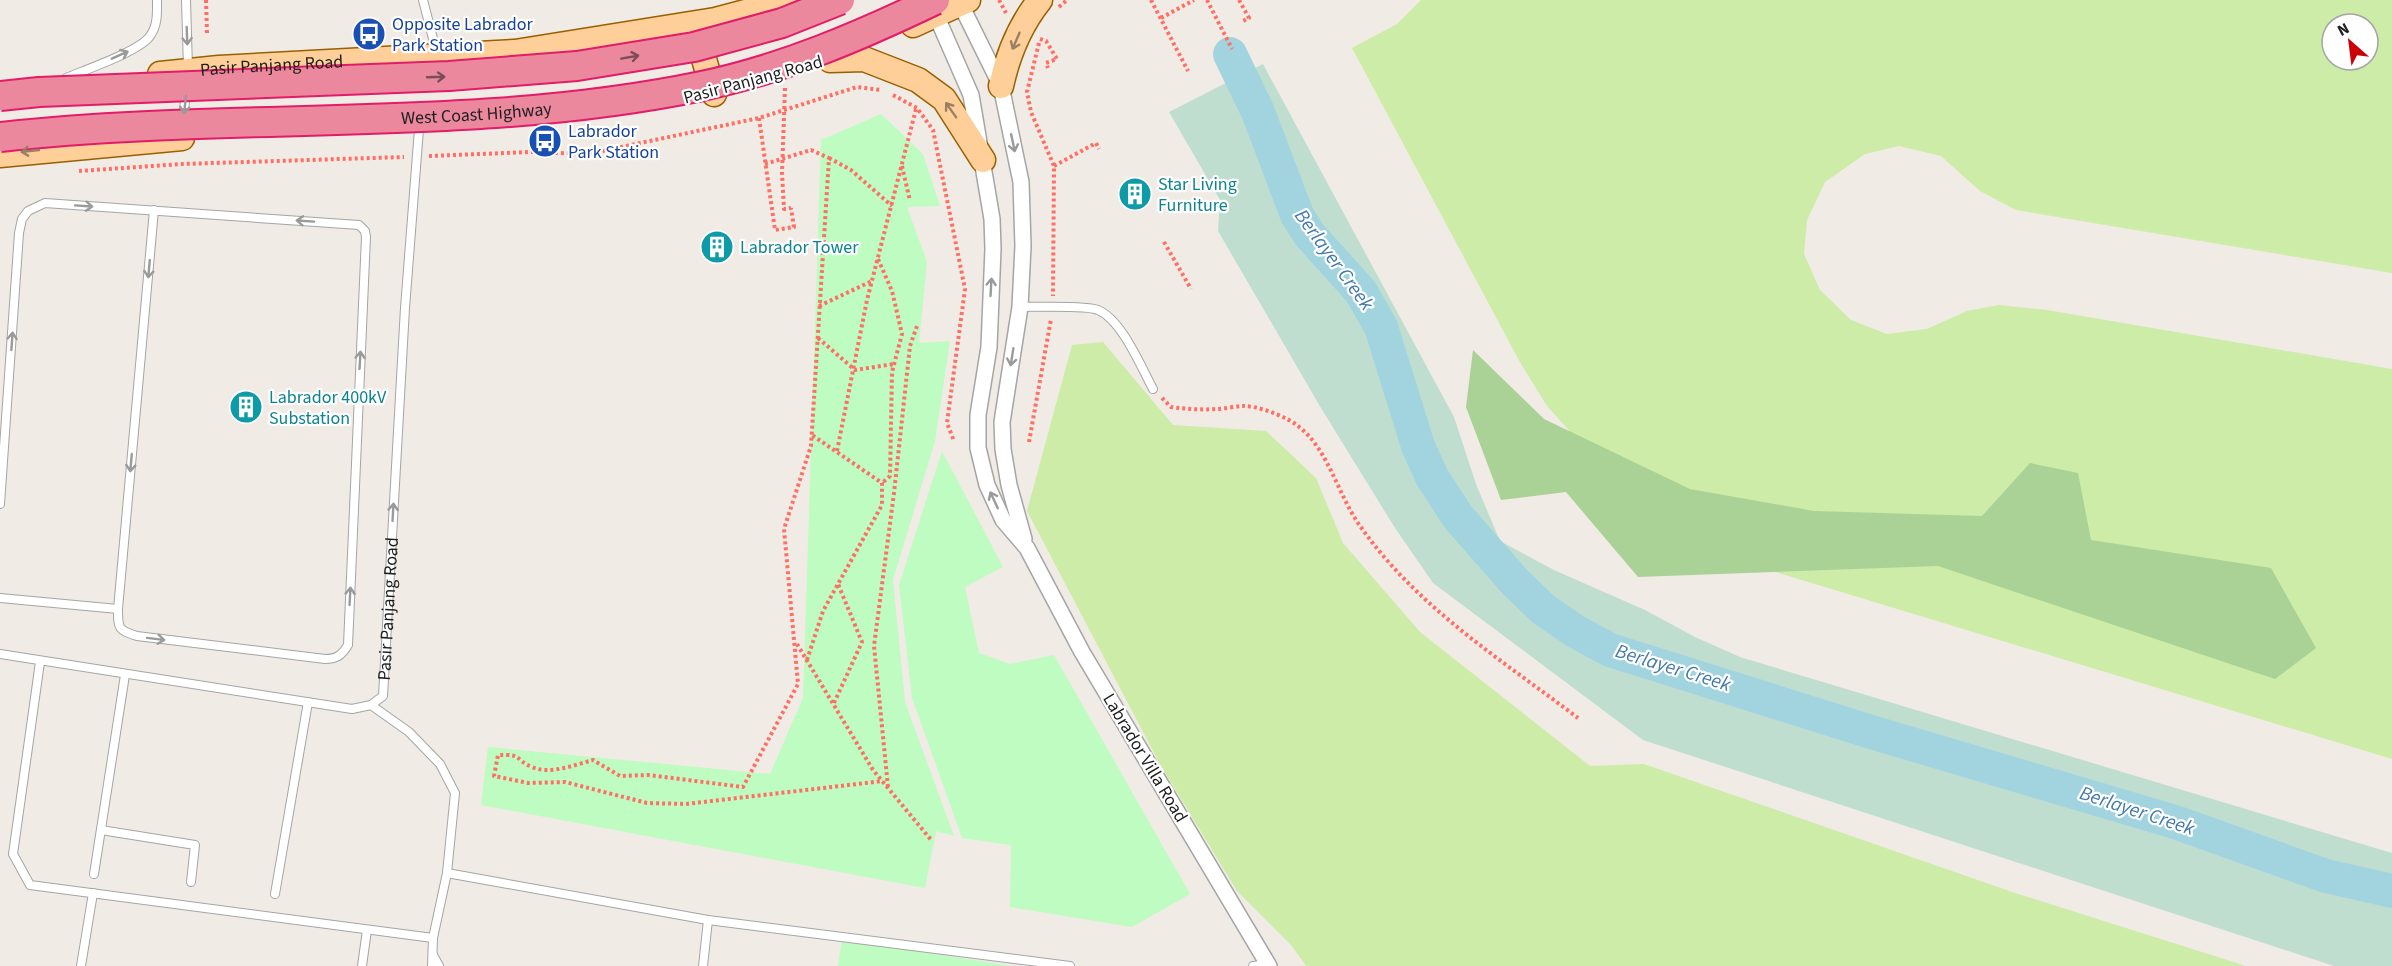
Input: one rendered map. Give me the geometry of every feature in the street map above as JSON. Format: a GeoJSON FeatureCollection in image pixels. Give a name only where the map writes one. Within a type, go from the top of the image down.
{"type":"FeatureCollection","features":[{"type":"Feature","properties":{"kind":"highway"},"geometry":{"type":"LineString","coordinates":[[0,96],[449,76],[577,66],[694,46],[782,23],[840,0]]}},
{"type":"Feature","properties":{"kind":"highway","name":"West Coast Highway"},"geometry":{"type":"LineString","coordinates":[[0,137],[201,124],[453,115],[582,106],[703,86],[798,60],[881,26],[947,3]]}},
{"type":"Feature","properties":{"kind":"main road"},"geometry":{"type":"LineString","coordinates":[[715,20],[739,0]]}},
{"type":"Feature","properties":{"kind":"main road","name":"Pasir Panjang Road"},"geometry":{"type":"LineString","coordinates":[[0,86],[66,78],[515,52],[666,30],[791,0]]}},
{"type":"Feature","properties":{"kind":"main road"},"geometry":{"type":"LineString","coordinates":[[1000,86],[1018,35],[1027,16],[1040,0]]}},
{"type":"Feature","properties":{"kind":"main road","name":"Pasir Panjang Road"},"geometry":{"type":"LineString","coordinates":[[0,155],[181,138],[419,129],[530,120],[700,99],[830,60],[947,3]]}},
{"type":"Feature","properties":{"kind":"main road"},"geometry":{"type":"LineString","coordinates":[[666,30],[702,52],[714,94]]}},
{"type":"Feature","properties":{"kind":"main road"},"geometry":{"type":"LineString","coordinates":[[830,60],[864,59],[918,80],[944,99],[983,160]]}},
{"type":"Feature","properties":{"kind":"street","name":"Labrador Villa Road"},"geometry":{"type":"LineString","coordinates":[[947,3],[1000,86],[1022,182],[1023,246],[1019,311],[1002,422],[1003,449],[1016,514],[1026,548]]}},
{"type":"Feature","properties":{"kind":"street","name":"Labrador Villa Road"},"geometry":{"type":"LineString","coordinates":[[947,3],[971,95],[992,219],[989,347],[978,415],[978,448],[987,485],[1003,520],[1026,548],[1082,652],[1263,965]]}},
{"type":"Feature","properties":{"kind":"street"},"geometry":{"type":"LineString","coordinates":[[990,318],[1001,337],[1009,335],[1019,311]]}},
{"type":"Feature","properties":{"kind":"lane"},"geometry":{"type":"LineString","coordinates":[[66,78],[138,47],[149,38],[156,24],[157,0]]}},
{"type":"Feature","properties":{"kind":"lane"},"geometry":{"type":"LineString","coordinates":[[181,138],[189,72],[186,0]]}},
{"type":"Feature","properties":{"kind":"lane"},"geometry":{"type":"LineString","coordinates":[[423,0],[438,57]]}},
{"type":"Feature","properties":{"kind":"lane","name":"Pasir Panjang Road"},"geometry":{"type":"LineString","coordinates":[[0,654],[352,709],[371,705],[383,696],[405,308],[415,157],[419,129]]}},
{"type":"Feature","properties":{"kind":"lane"},"geometry":{"type":"LineString","coordinates":[[0,504],[22,219],[28,211],[45,203],[154,210],[358,225],[365,231],[348,645],[342,654],[334,659],[325,659],[137,636],[122,632],[119,627],[118,609],[154,210]]}},
{"type":"Feature","properties":{"kind":"lane"},"geometry":{"type":"LineString","coordinates":[[1019,311],[1053,308],[1097,309],[1111,318],[1122,332],[1153,389]]}},
{"type":"Feature","properties":{"kind":"lane"},"geometry":{"type":"LineString","coordinates":[[0,598],[118,609]]}},
{"type":"Feature","properties":{"kind":"lane"},"geometry":{"type":"LineString","coordinates":[[40,662],[14,854],[30,885],[433,938]]}},
{"type":"Feature","properties":{"kind":"lane"},"geometry":{"type":"LineString","coordinates":[[94,873],[125,675]]}},
{"type":"Feature","properties":{"kind":"lane"},"geometry":{"type":"LineString","coordinates":[[275,894],[308,702]]}},
{"type":"Feature","properties":{"kind":"lane"},"geometry":{"type":"LineString","coordinates":[[371,705],[409,732],[440,765],[455,793],[447,873],[433,938],[432,966]]}},
{"type":"Feature","properties":{"kind":"lane"},"geometry":{"type":"LineString","coordinates":[[101,830],[195,845],[191,882]]}},
{"type":"Feature","properties":{"kind":"lane"},"geometry":{"type":"LineString","coordinates":[[447,873],[708,920],[1070,966]]}},
{"type":"Feature","properties":{"kind":"lane"},"geometry":{"type":"LineString","coordinates":[[81,966],[93,893]]}},
{"type":"Feature","properties":{"kind":"lane"},"geometry":{"type":"LineString","coordinates":[[703,966],[708,920]]}},
{"type":"Feature","properties":{"kind":"lane"},"geometry":{"type":"LineString","coordinates":[[362,966],[367,930]]}},
{"type":"Feature","properties":{"kind":"lane"},"geometry":{"type":"LineString","coordinates":[[433,955],[439,966]]}},
{"type":"Feature","properties":{"kind":"path"},"geometry":{"type":"LineString","coordinates":[[206,0],[207,34]]}},
{"type":"Feature","properties":{"kind":"path"},"geometry":{"type":"LineString","coordinates":[[1151,0],[1188,70]]}},
{"type":"Feature","properties":{"kind":"path"},"geometry":{"type":"LineString","coordinates":[[1161,18],[1194,0]]}},
{"type":"Feature","properties":{"kind":"path"},"geometry":{"type":"LineString","coordinates":[[1207,0],[1232,49]]}},
{"type":"Feature","properties":{"kind":"path"},"geometry":{"type":"LineString","coordinates":[[1239,0],[1249,18],[1240,22]]}},
{"type":"Feature","properties":{"kind":"path"},"geometry":{"type":"LineString","coordinates":[[1029,442],[1053,308],[1054,166],[1031,112],[1027,92],[1040,39],[1046,41],[1057,59],[1046,63],[1048,68]]}},
{"type":"Feature","properties":{"kind":"path"},"geometry":{"type":"LineString","coordinates":[[759,118],[775,230],[794,227],[791,207],[784,208],[782,172],[786,81]]}},
{"type":"Feature","properties":{"kind":"path"},"geometry":{"type":"LineString","coordinates":[[68,172],[182,164],[531,152],[588,154],[759,118],[857,87],[885,91],[916,108],[933,130],[965,289],[946,423],[954,441]]}},
{"type":"Feature","properties":{"kind":"path"},"geometry":{"type":"LineString","coordinates":[[837,451],[872,281],[916,108]]}},
{"type":"Feature","properties":{"kind":"path"},"geometry":{"type":"LineString","coordinates":[[1054,166],[1096,143],[1099,149]]}},
{"type":"Feature","properties":{"kind":"path"},"geometry":{"type":"LineString","coordinates":[[765,164],[810,150],[851,170],[891,206]]}},
{"type":"Feature","properties":{"kind":"path"},"geometry":{"type":"LineString","coordinates":[[829,158],[811,446],[784,529],[796,641],[798,684],[743,787],[648,775],[620,776],[592,760],[551,770],[532,767],[515,754],[498,755],[494,776],[528,783],[565,782],[647,803],[686,804],[883,781]]}},
{"type":"Feature","properties":{"kind":"path"},"geometry":{"type":"LineString","coordinates":[[902,166],[910,201]]}},
{"type":"Feature","properties":{"kind":"path"},"geometry":{"type":"LineString","coordinates":[[1164,242],[1191,289]]}},
{"type":"Feature","properties":{"kind":"path"},"geometry":{"type":"LineString","coordinates":[[807,660],[824,611],[882,505],[882,483],[890,476],[892,372],[902,334],[892,291],[878,258]]}},
{"type":"Feature","properties":{"kind":"path"},"geometry":{"type":"LineString","coordinates":[[819,306],[872,281]]}},
{"type":"Feature","properties":{"kind":"path"},"geometry":{"type":"LineString","coordinates":[[888,787],[874,646],[910,346],[917,326]]}},
{"type":"Feature","properties":{"kind":"path"},"geometry":{"type":"LineString","coordinates":[[818,338],[855,370],[894,364]]}},
{"type":"Feature","properties":{"kind":"path"},"geometry":{"type":"LineString","coordinates":[[1153,389],[1171,407],[1217,409],[1244,406],[1271,412],[1289,420],[1314,443],[1356,520],[1378,551],[1404,579],[1470,639],[1578,718]]}},
{"type":"Feature","properties":{"kind":"path"},"geometry":{"type":"LineString","coordinates":[[812,435],[882,483]]}},
{"type":"Feature","properties":{"kind":"path"},"geometry":{"type":"LineString","coordinates":[[833,704],[862,642],[838,584]]}},
{"type":"Feature","properties":{"kind":"path"},"geometry":{"type":"LineString","coordinates":[[796,641],[873,770],[932,840]]}},
{"type":"Feature","properties":{"kind":"green space"},"geometry":{"type":"Polygon","coordinates":[[[1421,0],[2392,0],[2392,273],[2016,210],[1980,191],[1941,156],[1899,146],[1865,154],[1825,182],[1807,220],[1804,254],[1820,290],[1851,320],[1887,334],[1927,329],[1967,311],[1999,305],[2047,310],[2392,369],[2392,759],[1759,567],[1604,469],[1547,406],[1521,364],[1352,48],[1397,24],[1421,0]]]}},
{"type":"Feature","properties":{"kind":"green space"},"geometry":{"type":"Polygon","coordinates":[[[1263,64],[1454,417],[1476,484],[1500,541],[1554,570],[1645,610],[1695,637],[1740,657],[2392,853],[2392,966],[2334,966],[1643,740],[1433,583],[1395,528],[1321,408],[1218,231],[1220,200],[1169,112],[1263,64]]]}},
{"type":"Feature","properties":{"kind":"green space"},"geometry":{"type":"Polygon","coordinates":[[[881,114],[923,154],[940,206],[907,207],[927,262],[919,343],[950,341],[935,441],[893,580],[905,702],[954,836],[936,831],[925,888],[481,805],[488,747],[770,774],[803,698],[821,140],[881,114]]]}},
{"type":"Feature","properties":{"kind":"green space"},"geometry":{"type":"Polygon","coordinates":[[[1103,342],[1173,425],[1266,431],[1316,478],[1343,543],[1420,632],[1590,766],[1644,764],[2015,893],[2246,966],[1306,966],[1292,946],[1237,891],[1161,766],[1027,511],[1072,345],[1103,342]]]}},
{"type":"Feature","properties":{"kind":"green space"},"geometry":{"type":"Polygon","coordinates":[[[1473,350],[1544,419],[1690,489],[1814,511],[1982,516],[2030,463],[2078,473],[2091,540],[2271,568],[2316,648],[2275,679],[1938,566],[1638,577],[1566,492],[1501,500],[1466,407],[1473,350]]]}},
{"type":"Feature","properties":{"kind":"green space"},"geometry":{"type":"Polygon","coordinates":[[[942,451],[1003,567],[965,587],[979,653],[1010,664],[1054,655],[1190,894],[1132,927],[1010,907],[1011,845],[962,838],[912,698],[899,585],[942,451]]]}},
{"type":"Feature","properties":{"kind":"green space"},"geometry":{"type":"Polygon","coordinates":[[[842,939],[1011,966],[838,966],[842,939]]]}},
{"type":"Feature","properties":{"kind":"waterway","name":"Berlayer Creek"},"geometry":{"type":"LineString","coordinates":[[1230,54],[1258,112],[1297,215],[1309,234],[1361,292],[1381,327],[1418,446],[1432,477],[1458,517],[1515,582],[1543,609],[1575,631],[1610,650],[1871,732],[2175,822],[2326,876],[2392,891]]}},
{"type":"Feature","properties":{"kind":"place","name":"Opposite Labrador Park Station"},"geometry":{"type":"Point","coordinates":[369,34]}},
{"type":"Feature","properties":{"kind":"place","name":"Labrador Park Station"},"geometry":{"type":"Point","coordinates":[545,141]}},
{"type":"Feature","properties":{"kind":"place","name":"Star Living Furniture"},"geometry":{"type":"Point","coordinates":[1135,194]}},
{"type":"Feature","properties":{"kind":"place","name":"Labrador Tower"},"geometry":{"type":"Point","coordinates":[717,247]}},
{"type":"Feature","properties":{"kind":"place","name":"Labrador 400kV Substation"},"geometry":{"type":"Point","coordinates":[246,407]}}]}
